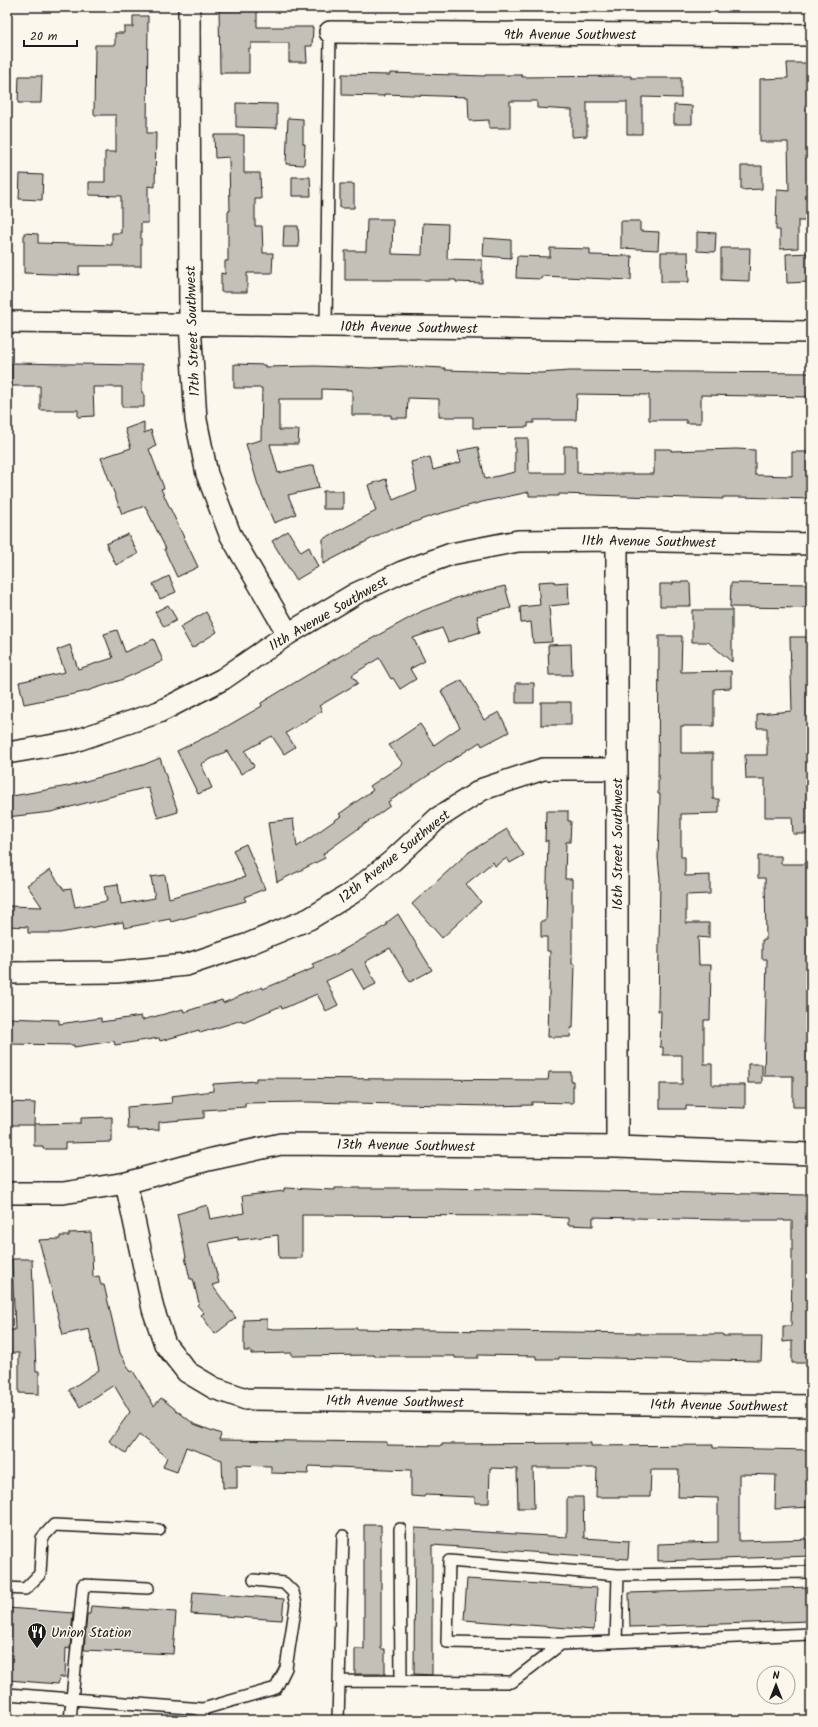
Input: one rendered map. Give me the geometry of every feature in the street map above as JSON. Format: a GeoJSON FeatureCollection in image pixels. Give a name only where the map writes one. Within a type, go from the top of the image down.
{"type":"FeatureCollection","features":[{"type":"Feature","properties":{"kind":"street","name":"17th Street Southwest"},"geometry":{"type":"LineString","coordinates":[[189,7],[190,324],[196,420],[207,474],[230,534],[288,634]]}},
{"type":"Feature","properties":{"kind":"street","name":"9th Avenue Southwest"},"geometry":{"type":"LineString","coordinates":[[330,32],[811,35]]}},
{"type":"Feature","properties":{"kind":"street","name":"10th Avenue Southwest"},"geometry":{"type":"LineString","coordinates":[[7,322],[811,332]]}},
{"type":"Feature","properties":{"kind":"street","name":"11th Avenue Southwest"},"geometry":{"type":"LineString","coordinates":[[7,753],[72,742],[159,712],[223,679],[288,634],[355,594],[402,572],[451,554],[518,541],[617,540],[811,544]]}},
{"type":"Feature","properties":{"kind":"street","name":"16th Street Southwest"},"geometry":{"type":"LineString","coordinates":[[616,1147],[617,540]]}},
{"type":"Feature","properties":{"kind":"street","name":"12th Avenue Southwest"},"geometry":{"type":"LineString","coordinates":[[7,973],[132,971],[186,965],[231,950],[309,919],[352,893],[392,861],[438,818],[483,790],[543,769],[617,769]]}},
{"type":"Feature","properties":{"kind":"street","name":"13th Avenue Southwest"},"geometry":{"type":"LineString","coordinates":[[7,1193],[63,1193],[126,1183],[208,1160],[281,1144],[616,1147],[811,1154]]}},
{"type":"Feature","properties":{"kind":"street","name":"14th Avenue Southwest"},"geometry":{"type":"LineString","coordinates":[[126,1183],[153,1309],[165,1344],[187,1372],[214,1388],[246,1399],[811,1406]]}},
{"type":"Feature","properties":{"kind":"lane"},"geometry":{"type":"LineString","coordinates":[[326,326],[330,32]]}},
{"type":"Feature","properties":{"kind":"lane"},"geometry":{"type":"LineString","coordinates":[[7,1588],[25,1589],[40,1574],[42,1538],[54,1525],[159,1530]]}},
{"type":"Feature","properties":{"kind":"lane"},"geometry":{"type":"LineString","coordinates":[[400,1529],[401,1681]]}},
{"type":"Feature","properties":{"kind":"lane"},"geometry":{"type":"LineString","coordinates":[[338,1720],[343,1536]]}},
{"type":"Feature","properties":{"kind":"lane"},"geometry":{"type":"LineString","coordinates":[[811,1572],[618,1575],[449,1561],[447,1642],[561,1644],[811,1634]]}},
{"type":"Feature","properties":{"kind":"lane"},"geometry":{"type":"LineString","coordinates":[[616,1642],[618,1575]]}},
{"type":"Feature","properties":{"kind":"lane"},"geometry":{"type":"LineString","coordinates":[[7,1694],[71,1699],[202,1714],[276,1688],[286,1668],[296,1604],[293,1592],[284,1583],[254,1580]]}},
{"type":"Feature","properties":{"kind":"lane"},"geometry":{"type":"LineString","coordinates":[[70,1720],[83,1585],[148,1588]]}},
{"type":"Feature","properties":{"kind":"lane"},"geometry":{"type":"LineString","coordinates":[[339,1681],[512,1682],[561,1644]]}},
{"type":"Feature","properties":{"kind":"building"},"geometry":{"type":"Polygon","coordinates":[[[219,7],[257,7],[257,27],[313,27],[312,46],[306,46],[307,62],[289,62],[289,43],[251,43],[251,48],[249,48],[249,73],[220,73],[219,7]]]}},
{"type":"Feature","properties":{"kind":"building"},"geometry":{"type":"Polygon","coordinates":[[[133,16],[148,16],[147,133],[156,133],[155,187],[148,186],[148,223],[141,223],[141,266],[79,266],[79,275],[24,273],[24,233],[38,234],[38,243],[112,245],[112,233],[121,233],[121,196],[89,195],[89,182],[105,182],[105,152],[116,152],[116,115],[94,115],[95,45],[115,45],[115,33],[124,33],[124,27],[133,27],[133,16]]]}},
{"type":"Feature","properties":{"kind":"building"},"geometry":{"type":"Polygon","coordinates":[[[787,63],[809,63],[809,179],[807,221],[798,221],[798,248],[780,249],[780,230],[776,230],[777,189],[789,190],[788,142],[760,142],[760,79],[788,78],[787,63]]]}},
{"type":"Feature","properties":{"kind":"building"},"geometry":{"type":"Polygon","coordinates":[[[390,73],[485,76],[522,75],[522,77],[631,76],[631,78],[681,78],[681,98],[642,97],[642,134],[627,134],[627,102],[587,102],[587,136],[572,137],[572,110],[537,108],[537,101],[510,101],[510,128],[489,128],[489,120],[469,121],[468,97],[384,94],[384,96],[342,95],[342,74],[390,75],[390,73]]]}},
{"type":"Feature","properties":{"kind":"building"},"geometry":{"type":"Polygon","coordinates":[[[19,76],[42,76],[41,103],[18,103],[19,76]]]}},
{"type":"Feature","properties":{"kind":"building"},"geometry":{"type":"Polygon","coordinates":[[[236,103],[277,104],[277,128],[236,127],[236,103]]]}},
{"type":"Feature","properties":{"kind":"building"},"geometry":{"type":"Polygon","coordinates":[[[674,105],[692,106],[692,124],[674,124],[674,105]]]}},
{"type":"Feature","properties":{"kind":"building"},"geometry":{"type":"Polygon","coordinates":[[[288,118],[303,119],[303,144],[305,144],[304,165],[286,164],[288,118]]]}},
{"type":"Feature","properties":{"kind":"building"},"geometry":{"type":"Polygon","coordinates":[[[214,135],[244,135],[244,173],[260,173],[261,199],[255,199],[255,226],[262,226],[263,253],[273,253],[272,273],[247,273],[247,292],[221,292],[221,273],[225,274],[225,261],[228,261],[228,211],[230,211],[229,157],[215,158],[214,135]]]}},
{"type":"Feature","properties":{"kind":"building"},"geometry":{"type":"Polygon","coordinates":[[[741,166],[762,166],[762,189],[741,190],[741,166]]]}},
{"type":"Feature","properties":{"kind":"building"},"geometry":{"type":"Polygon","coordinates":[[[20,174],[43,175],[42,200],[19,199],[20,174]]]}},
{"type":"Feature","properties":{"kind":"building"},"geometry":{"type":"Polygon","coordinates":[[[292,177],[310,177],[311,196],[292,196],[292,177]]]}},
{"type":"Feature","properties":{"kind":"building"},"geometry":{"type":"Polygon","coordinates":[[[340,184],[354,184],[354,208],[340,208],[340,184]]]}},
{"type":"Feature","properties":{"kind":"building"},"geometry":{"type":"Polygon","coordinates":[[[367,219],[393,219],[392,254],[422,255],[423,223],[448,224],[447,259],[482,260],[482,283],[456,282],[456,280],[345,280],[345,251],[366,251],[367,219]]]}},
{"type":"Feature","properties":{"kind":"building"},"geometry":{"type":"Polygon","coordinates":[[[621,221],[640,221],[640,231],[659,232],[658,250],[621,248],[621,221]]]}},
{"type":"Feature","properties":{"kind":"building"},"geometry":{"type":"Polygon","coordinates":[[[284,226],[298,226],[299,247],[283,247],[284,226]]]}},
{"type":"Feature","properties":{"kind":"building"},"geometry":{"type":"Polygon","coordinates":[[[697,232],[716,233],[715,252],[697,251],[697,232]]]}},
{"type":"Feature","properties":{"kind":"building"},"geometry":{"type":"Polygon","coordinates":[[[484,238],[511,240],[511,258],[483,256],[484,238]]]}},
{"type":"Feature","properties":{"kind":"building"},"geometry":{"type":"Polygon","coordinates":[[[550,248],[590,249],[590,255],[632,256],[631,280],[542,276],[541,279],[516,278],[517,256],[550,257],[550,248]]]}},
{"type":"Feature","properties":{"kind":"building"},"geometry":{"type":"Polygon","coordinates":[[[721,248],[750,248],[749,281],[721,280],[721,248]]]}},
{"type":"Feature","properties":{"kind":"building"},"geometry":{"type":"Polygon","coordinates":[[[661,252],[688,252],[689,282],[661,282],[661,252]]]}},
{"type":"Feature","properties":{"kind":"building"},"geometry":{"type":"Polygon","coordinates":[[[811,253],[809,282],[787,283],[786,254],[811,253]]]}},
{"type":"Feature","properties":{"kind":"building"},"geometry":{"type":"Polygon","coordinates":[[[12,363],[142,365],[142,393],[144,393],[144,407],[122,407],[122,387],[93,387],[94,416],[78,417],[78,410],[40,410],[40,386],[12,386],[12,363]]]}},
{"type":"Feature","properties":{"kind":"building"},"geometry":{"type":"Polygon","coordinates":[[[234,364],[265,365],[265,367],[315,366],[371,368],[400,366],[445,368],[445,370],[541,373],[570,371],[811,373],[811,397],[701,395],[701,423],[686,423],[686,420],[649,420],[649,395],[577,394],[576,420],[534,420],[534,423],[528,423],[528,427],[473,428],[473,417],[439,417],[439,399],[408,398],[407,418],[391,418],[391,415],[352,415],[352,390],[322,389],[322,399],[279,399],[279,430],[299,430],[298,444],[270,444],[278,473],[314,465],[319,488],[288,495],[296,514],[274,523],[258,485],[246,444],[261,440],[262,388],[234,388],[234,364]]]}},
{"type":"Feature","properties":{"kind":"building"},"geometry":{"type":"Polygon","coordinates":[[[144,422],[144,433],[151,430],[156,446],[149,449],[164,488],[161,489],[198,567],[177,577],[164,549],[166,549],[145,506],[122,514],[101,458],[131,448],[125,429],[144,422]]]}},
{"type":"Feature","properties":{"kind":"building"},"geometry":{"type":"Polygon","coordinates":[[[515,438],[528,438],[529,473],[564,473],[564,446],[577,446],[577,473],[603,474],[654,474],[654,449],[671,449],[671,451],[736,449],[755,450],[755,475],[792,476],[792,452],[811,452],[811,499],[723,497],[723,499],[559,494],[559,496],[529,496],[529,492],[482,502],[431,516],[393,530],[392,528],[323,564],[323,539],[376,511],[368,485],[386,479],[393,500],[417,490],[411,462],[430,457],[433,470],[461,462],[458,451],[478,447],[485,479],[515,472],[515,438]]]}},
{"type":"Feature","properties":{"kind":"building"},"geometry":{"type":"Polygon","coordinates":[[[323,491],[343,491],[343,509],[323,509],[323,491]]]}},
{"type":"Feature","properties":{"kind":"building"},"geometry":{"type":"Polygon","coordinates":[[[288,531],[301,552],[309,547],[318,567],[296,580],[272,541],[288,531]]]}},
{"type":"Feature","properties":{"kind":"building"},"geometry":{"type":"Polygon","coordinates":[[[128,534],[138,554],[116,565],[106,544],[128,534]]]}},
{"type":"Feature","properties":{"kind":"building"},"geometry":{"type":"Polygon","coordinates":[[[169,576],[176,592],[160,599],[153,584],[169,576]]]}},
{"type":"Feature","properties":{"kind":"building"},"geometry":{"type":"Polygon","coordinates":[[[554,581],[555,583],[568,582],[569,604],[549,606],[552,642],[533,643],[531,622],[521,623],[520,607],[540,605],[538,582],[554,581]]]}},
{"type":"Feature","properties":{"kind":"building"},"geometry":{"type":"Polygon","coordinates":[[[673,582],[689,582],[691,606],[660,606],[660,584],[673,584],[673,582]]]}},
{"type":"Feature","properties":{"kind":"building"},"geometry":{"type":"Polygon","coordinates":[[[731,583],[811,584],[811,608],[730,607],[731,583]]]}},
{"type":"Feature","properties":{"kind":"building"},"geometry":{"type":"Polygon","coordinates":[[[505,586],[511,608],[477,616],[480,632],[448,642],[442,628],[413,638],[425,661],[410,669],[416,679],[400,689],[393,678],[391,679],[379,658],[352,675],[358,683],[319,706],[322,711],[286,733],[295,747],[284,754],[272,736],[245,751],[254,766],[241,774],[227,751],[201,764],[212,788],[198,794],[177,751],[224,728],[262,706],[261,703],[324,665],[422,611],[459,597],[505,586]]]}},
{"type":"Feature","properties":{"kind":"building"},"geometry":{"type":"Polygon","coordinates":[[[168,605],[177,620],[164,627],[155,612],[168,605]]]}},
{"type":"Feature","properties":{"kind":"building"},"geometry":{"type":"Polygon","coordinates":[[[692,610],[732,610],[732,662],[708,642],[692,642],[692,610]]]}},
{"type":"Feature","properties":{"kind":"building"},"geometry":{"type":"Polygon","coordinates":[[[206,612],[217,632],[192,648],[180,627],[206,612]]]}},
{"type":"Feature","properties":{"kind":"building"},"geometry":{"type":"Polygon","coordinates":[[[117,630],[125,652],[154,639],[163,661],[121,680],[84,692],[24,704],[19,682],[65,672],[57,650],[70,645],[78,669],[113,658],[104,634],[117,630]]]}},
{"type":"Feature","properties":{"kind":"building"},"geometry":{"type":"Polygon","coordinates":[[[659,636],[682,636],[681,672],[731,671],[731,688],[714,689],[714,726],[681,726],[681,753],[713,753],[713,799],[719,799],[719,813],[681,814],[681,857],[685,857],[685,876],[710,875],[710,894],[686,895],[686,923],[709,923],[709,938],[698,937],[699,965],[711,965],[710,1020],[704,1020],[704,1064],[712,1064],[712,1085],[745,1085],[745,1108],[686,1106],[686,1109],[660,1109],[660,1084],[682,1084],[682,1055],[663,1055],[663,1047],[660,1047],[661,1011],[658,1011],[660,878],[658,858],[660,794],[658,794],[659,636]]]}},
{"type":"Feature","properties":{"kind":"building"},"geometry":{"type":"Polygon","coordinates":[[[790,637],[811,637],[811,834],[793,834],[792,817],[765,817],[765,779],[746,779],[745,755],[767,755],[767,728],[757,728],[757,714],[792,711],[790,637]]]}},
{"type":"Feature","properties":{"kind":"building"},"geometry":{"type":"Polygon","coordinates":[[[571,644],[572,675],[549,675],[548,645],[571,644]]]}},
{"type":"Feature","properties":{"kind":"building"},"geometry":{"type":"Polygon","coordinates":[[[462,680],[484,720],[499,712],[509,732],[482,746],[480,742],[444,765],[388,802],[390,806],[323,854],[325,858],[277,882],[268,822],[293,819],[297,847],[341,816],[339,814],[373,790],[370,786],[403,764],[389,745],[420,724],[434,745],[460,727],[441,691],[462,680]]]}},
{"type":"Feature","properties":{"kind":"building"},"geometry":{"type":"Polygon","coordinates":[[[516,683],[534,683],[534,703],[516,703],[516,683]]]}},
{"type":"Feature","properties":{"kind":"building"},"geometry":{"type":"Polygon","coordinates":[[[541,702],[571,702],[571,725],[541,725],[541,702]]]}},
{"type":"Feature","properties":{"kind":"building"},"geometry":{"type":"Polygon","coordinates":[[[160,758],[178,812],[158,818],[148,787],[51,812],[7,817],[7,797],[68,786],[143,765],[160,758]]]}},
{"type":"Feature","properties":{"kind":"building"},"geometry":{"type":"Polygon","coordinates":[[[546,811],[568,811],[568,821],[571,821],[570,842],[566,842],[565,879],[572,879],[572,964],[575,964],[573,1028],[571,1028],[570,1037],[548,1037],[550,951],[547,951],[547,937],[541,937],[541,921],[546,921],[548,840],[545,842],[546,811]]]}},
{"type":"Feature","properties":{"kind":"building"},"geometry":{"type":"Polygon","coordinates":[[[507,829],[524,855],[510,863],[507,858],[495,866],[493,862],[466,884],[481,902],[442,938],[412,904],[469,852],[507,829]]]}},
{"type":"Feature","properties":{"kind":"building"},"geometry":{"type":"Polygon","coordinates":[[[246,844],[265,889],[244,897],[246,901],[171,922],[170,919],[124,928],[123,922],[60,933],[28,933],[28,927],[7,926],[7,906],[42,907],[27,885],[50,870],[64,890],[71,889],[75,907],[107,901],[104,886],[118,884],[121,904],[155,898],[151,877],[165,875],[169,898],[245,877],[233,850],[246,844]]]}},
{"type":"Feature","properties":{"kind":"building"},"geometry":{"type":"Polygon","coordinates":[[[758,856],[781,856],[781,864],[811,864],[811,1107],[793,1107],[793,1076],[764,1076],[767,959],[762,959],[762,940],[766,940],[765,878],[758,878],[758,856]]]}},
{"type":"Feature","properties":{"kind":"building"},"geometry":{"type":"Polygon","coordinates":[[[398,914],[432,970],[410,982],[390,948],[365,962],[376,984],[364,990],[352,969],[326,981],[338,1005],[326,1011],[317,994],[282,1009],[281,1006],[243,1022],[242,1020],[200,1033],[199,1030],[160,1041],[159,1038],[115,1045],[114,1041],[74,1047],[74,1045],[7,1044],[7,1018],[59,1020],[59,1024],[101,1018],[101,1022],[141,1016],[142,1020],[183,1009],[184,1012],[222,1000],[223,1003],[262,987],[263,989],[314,968],[312,964],[336,954],[387,925],[386,923],[398,914]]]}},
{"type":"Feature","properties":{"kind":"building"},"geometry":{"type":"Polygon","coordinates":[[[748,1064],[762,1064],[762,1083],[748,1083],[748,1064]]]}},
{"type":"Feature","properties":{"kind":"building"},"geometry":{"type":"Polygon","coordinates":[[[549,1072],[571,1072],[571,1081],[573,1081],[573,1103],[532,1102],[532,1105],[491,1106],[306,1102],[245,1103],[245,1107],[204,1110],[204,1118],[159,1122],[159,1130],[138,1131],[138,1129],[128,1129],[127,1107],[172,1103],[171,1096],[213,1091],[213,1084],[256,1081],[256,1078],[548,1080],[549,1072]]]}},
{"type":"Feature","properties":{"kind":"building"},"geometry":{"type":"Polygon","coordinates":[[[7,1102],[35,1103],[34,1124],[81,1123],[81,1118],[112,1117],[112,1142],[65,1143],[65,1149],[43,1149],[43,1146],[34,1146],[34,1125],[7,1125],[7,1102]]]}},
{"type":"Feature","properties":{"kind":"building"},"geometry":{"type":"Polygon","coordinates":[[[284,1188],[335,1190],[335,1188],[439,1188],[807,1195],[807,1198],[811,1198],[811,1363],[792,1363],[792,1341],[783,1342],[783,1326],[791,1326],[792,1271],[792,1221],[784,1220],[593,1217],[593,1226],[568,1225],[568,1218],[528,1216],[302,1215],[302,1258],[279,1258],[278,1235],[238,1240],[238,1237],[209,1243],[219,1283],[212,1285],[236,1318],[215,1334],[201,1315],[204,1313],[197,1305],[199,1303],[193,1279],[190,1279],[177,1214],[207,1205],[210,1219],[244,1213],[242,1196],[284,1191],[284,1188]]]}},
{"type":"Feature","properties":{"kind":"building"},"geometry":{"type":"Polygon","coordinates":[[[91,1232],[93,1277],[99,1276],[101,1285],[104,1285],[120,1353],[131,1372],[133,1371],[154,1406],[161,1398],[194,1424],[221,1434],[219,1440],[387,1442],[387,1445],[442,1446],[442,1444],[591,1443],[591,1446],[713,1445],[713,1448],[811,1450],[811,1507],[775,1509],[776,1475],[739,1474],[739,1541],[811,1539],[811,1556],[658,1561],[658,1544],[718,1542],[718,1498],[678,1497],[679,1470],[651,1470],[650,1497],[596,1497],[597,1468],[533,1468],[534,1508],[518,1508],[517,1469],[490,1468],[489,1503],[475,1503],[475,1497],[425,1495],[424,1497],[411,1496],[411,1470],[309,1466],[308,1474],[271,1473],[271,1466],[237,1465],[237,1488],[223,1488],[222,1460],[186,1447],[177,1472],[163,1467],[167,1457],[139,1435],[126,1453],[109,1441],[130,1412],[114,1385],[80,1407],[69,1390],[99,1370],[89,1329],[63,1335],[39,1240],[60,1239],[60,1236],[69,1236],[69,1233],[91,1232]]]}},
{"type":"Feature","properties":{"kind":"building"},"geometry":{"type":"Polygon","coordinates":[[[12,1259],[32,1259],[36,1371],[39,1371],[39,1394],[19,1393],[19,1353],[10,1353],[9,1330],[15,1330],[12,1259]]]}},
{"type":"Feature","properties":{"kind":"building"},"geometry":{"type":"Polygon","coordinates":[[[267,1319],[267,1328],[274,1329],[357,1328],[640,1334],[723,1334],[723,1336],[762,1336],[761,1361],[559,1357],[559,1359],[536,1359],[536,1356],[478,1355],[478,1358],[455,1358],[455,1356],[374,1355],[292,1356],[292,1353],[251,1354],[251,1351],[244,1351],[244,1320],[267,1319]]]}},
{"type":"Feature","properties":{"kind":"building"},"geometry":{"type":"Polygon","coordinates":[[[567,1497],[583,1497],[584,1538],[629,1541],[628,1559],[432,1545],[432,1675],[414,1674],[415,1528],[567,1537],[567,1497]]]}},
{"type":"Feature","properties":{"kind":"building"},"geometry":{"type":"Polygon","coordinates":[[[364,1525],[381,1525],[381,1649],[385,1649],[385,1674],[355,1674],[355,1649],[364,1649],[364,1525]]]}},
{"type":"Feature","properties":{"kind":"building"},"geometry":{"type":"Polygon","coordinates":[[[467,1579],[597,1588],[594,1630],[464,1620],[467,1579]]]}},
{"type":"Feature","properties":{"kind":"building"},"geometry":{"type":"Polygon","coordinates":[[[811,1587],[811,1621],[630,1627],[629,1593],[811,1587]]]}},
{"type":"Feature","properties":{"kind":"building"},"geometry":{"type":"Polygon","coordinates":[[[193,1592],[284,1599],[282,1620],[191,1614],[193,1592]]]}},
{"type":"Feature","properties":{"kind":"building"},"geometry":{"type":"Polygon","coordinates":[[[91,1606],[176,1612],[173,1654],[84,1650],[87,1614],[90,1614],[91,1606]]]}},
{"type":"Feature","properties":{"kind":"building","name":"Union Station"},"geometry":{"type":"Polygon","coordinates":[[[8,1608],[73,1613],[70,1649],[66,1648],[65,1677],[60,1677],[58,1684],[8,1680],[8,1608]]]}},
{"type":"Feature","properties":{"kind":"place","name":"Union Station"},"geometry":{"type":"Point","coordinates":[37,1649]}}]}
